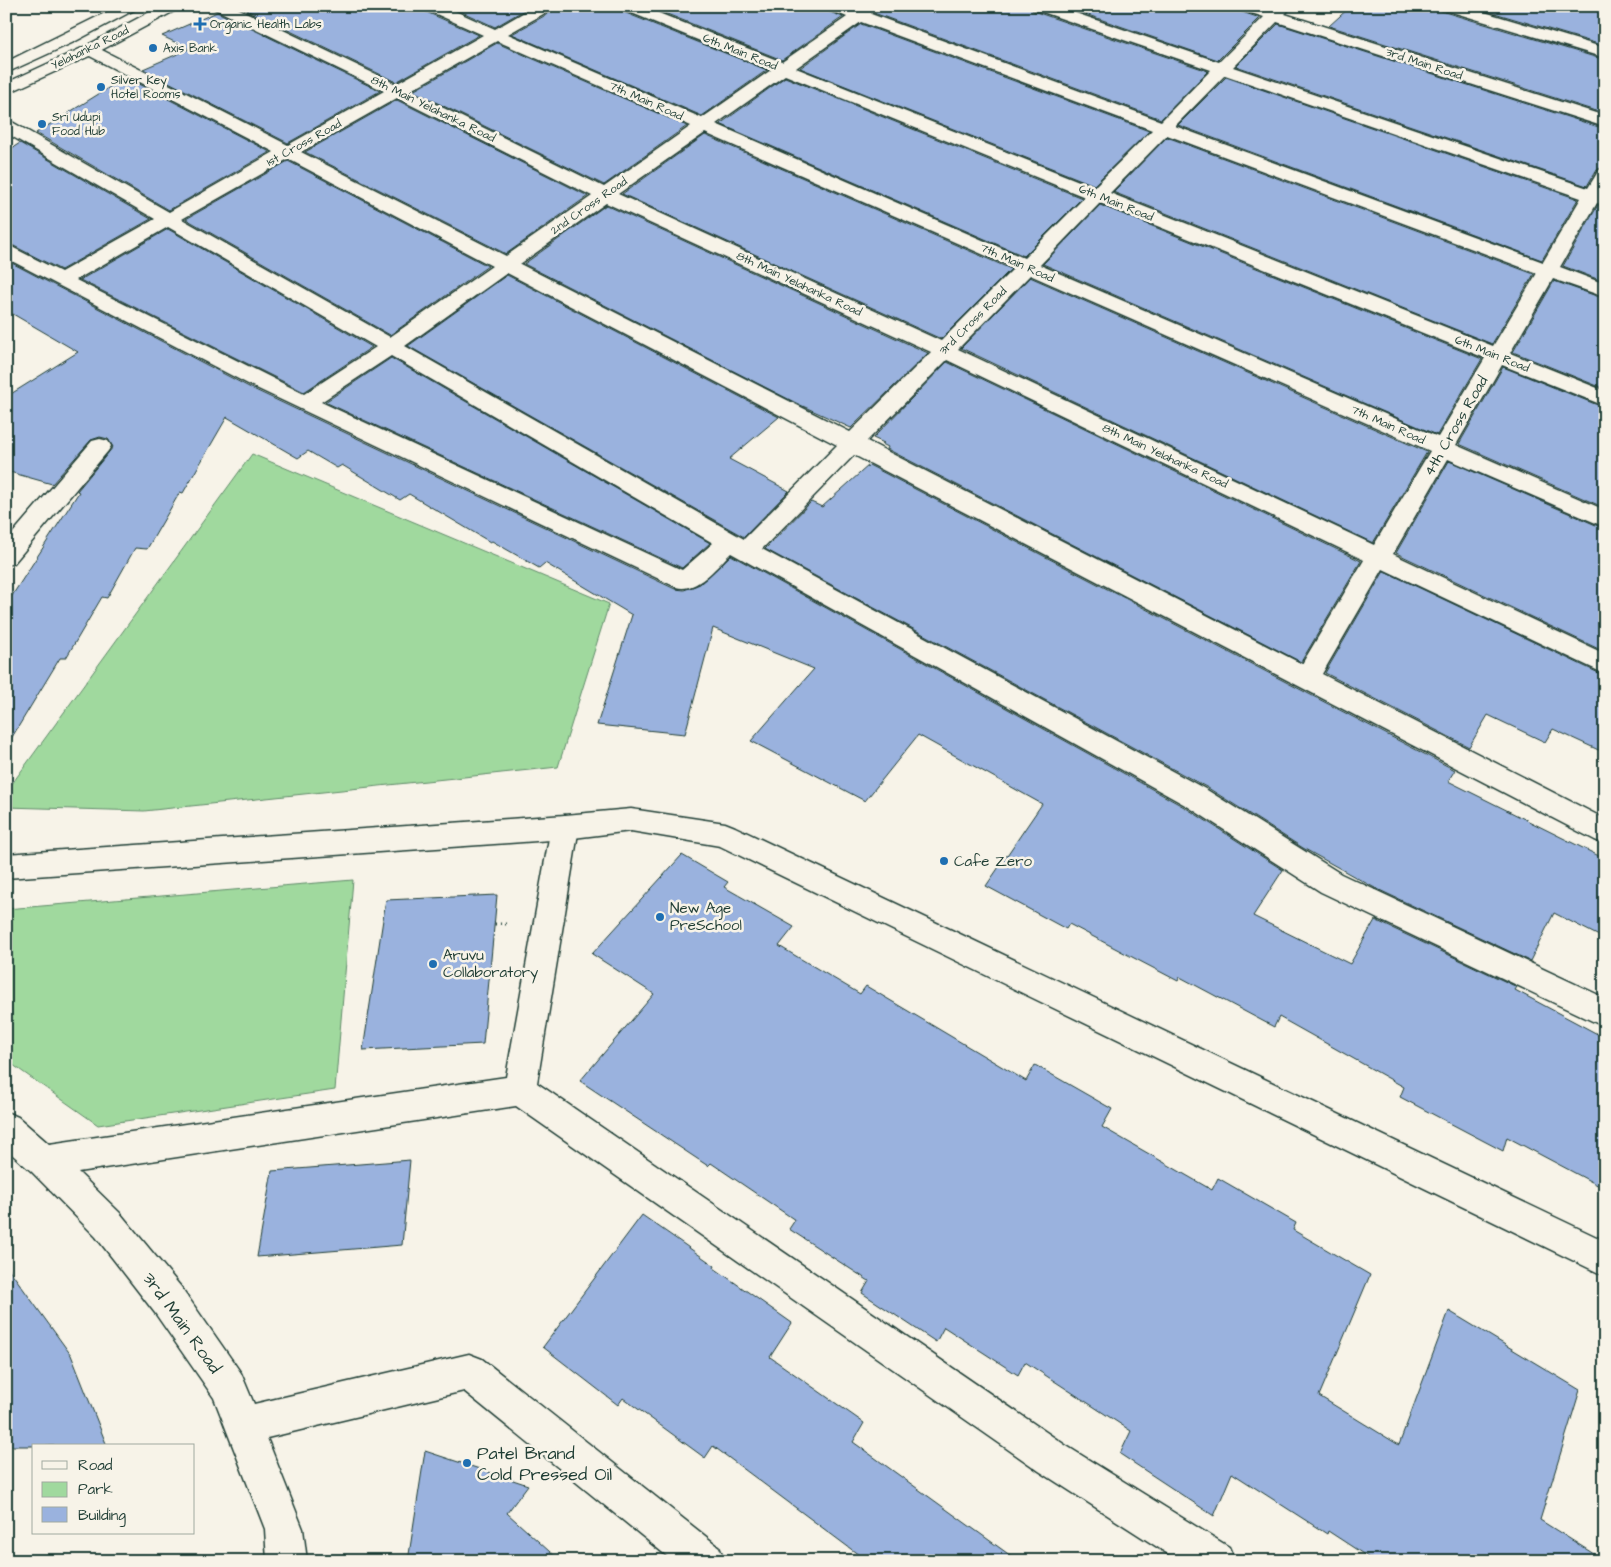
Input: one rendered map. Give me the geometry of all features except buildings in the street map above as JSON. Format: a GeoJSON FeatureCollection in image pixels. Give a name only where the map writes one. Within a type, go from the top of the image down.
{"type":"FeatureCollection","features":[{"type":"Feature","properties":{"kind":"street","name":"Yelahanka Road"},"geometry":{"type":"LineString","coordinates":[[6,68],[68,39],[131,6]]}},
{"type":"Feature","properties":{"kind":"street","name":"Yelahanka Road"},"geometry":{"type":"LineString","coordinates":[[6,89],[90,50],[173,6]]}},
{"type":"Feature","properties":{"kind":"street","name":"8th Main Yelahanka Road"},"geometry":{"type":"LineString","coordinates":[[220,6],[397,91],[605,195],[944,350],[1605,665]]}},
{"type":"Feature","properties":{"kind":"street","name":"7th Main Road"},"geometry":{"type":"LineString","coordinates":[[430,6],[1605,519]]}},
{"type":"Feature","properties":{"kind":"street","name":"1st Cross Road"},"geometry":{"type":"LineString","coordinates":[[61,280],[547,6]]}},
{"type":"Feature","properties":{"kind":"street","name":"6th Main Road"},"geometry":{"type":"LineString","coordinates":[[627,6],[1605,399]]}},
{"type":"Feature","properties":{"kind":"street"},"geometry":{"type":"LineString","coordinates":[[833,6],[865,11],[1164,128],[1605,291]]}},
{"type":"Feature","properties":{"kind":"street"},"geometry":{"type":"LineString","coordinates":[[1040,6],[1598,198]]}},
{"type":"Feature","properties":{"kind":"street","name":"3rd Main Road"},"geometry":{"type":"LineString","coordinates":[[1244,6],[1279,11],[1605,122]]}},
{"type":"Feature","properties":{"kind":"street"},"geometry":{"type":"LineString","coordinates":[[1447,6],[1605,53]]}},
{"type":"Feature","properties":{"kind":"street","name":"2nd Cross Road"},"geometry":{"type":"LineString","coordinates":[[305,404],[865,11]]}},
{"type":"Feature","properties":{"kind":"street","name":"3rd Cross Road"},"geometry":{"type":"LineString","coordinates":[[305,404],[685,581],[738,546],[853,443],[1279,11]]}},
{"type":"Feature","properties":{"kind":"street"},"geometry":{"type":"LineString","coordinates":[[90,50],[1605,832]]}},
{"type":"Feature","properties":{"kind":"street"},"geometry":{"type":"LineString","coordinates":[[6,126],[738,546],[1197,798],[1331,883],[1605,1013]]}},
{"type":"Feature","properties":{"kind":"street","name":"4th Cross Road"},"geometry":{"type":"LineString","coordinates":[[1307,678],[1548,270],[1598,198],[1605,174]]}},
{"type":"Feature","properties":{"kind":"street"},"geometry":{"type":"LineString","coordinates":[[6,250],[305,404]]}},
{"type":"Feature","properties":{"kind":"street"},"geometry":{"type":"LineString","coordinates":[[6,557],[100,446]]}},
{"type":"Feature","properties":{"kind":"street"},"geometry":{"type":"LineString","coordinates":[[6,866],[565,828],[631,820],[726,835],[1605,1259]]}},
{"type":"Feature","properties":{"kind":"street"},"geometry":{"type":"LineString","coordinates":[[520,1090],[565,828]]}},
{"type":"Feature","properties":{"kind":"street"},"geometry":{"type":"LineString","coordinates":[[44,1161],[520,1090],[1052,1458],[1215,1561]]}},
{"type":"Feature","properties":{"kind":"street","name":"3rd Main Road"},"geometry":{"type":"LineString","coordinates":[[6,1128],[44,1161],[108,1226],[168,1300],[228,1386],[284,1529],[287,1561]]}},
{"type":"Feature","properties":{"kind":"street"},"geometry":{"type":"LineString","coordinates":[[243,1425],[469,1372],[705,1561]]}},
{"type":"Feature","properties":{"kind":"green space"},"geometry":{"type":"Polygon","coordinates":[[[252,454],[609,604],[558,767],[144,811],[6,807],[6,792],[252,454]]]}},
{"type":"Feature","properties":{"kind":"green space"},"geometry":{"type":"Polygon","coordinates":[[[353,880],[335,1090],[98,1125],[6,1060],[6,909],[353,880]]]}},
{"type":"Feature","properties":{"kind":"place","name":"Organic Health Labs"},"geometry":{"type":"Point","coordinates":[200,24]}},
{"type":"Feature","properties":{"kind":"place","name":"Axis Bank"},"geometry":{"type":"Point","coordinates":[153,48]}},
{"type":"Feature","properties":{"kind":"place","name":"Silver Key Hotel Rooms"},"geometry":{"type":"Point","coordinates":[101,87]}},
{"type":"Feature","properties":{"kind":"place","name":"Sri Udupi Food Hub"},"geometry":{"type":"Point","coordinates":[42,124]}},
{"type":"Feature","properties":{"kind":"place","name":"Cafe Zero"},"geometry":{"type":"Point","coordinates":[944,861]}},
{"type":"Feature","properties":{"kind":"place","name":"New Age PreSchool"},"geometry":{"type":"Point","coordinates":[660,917]}},
{"type":"Feature","properties":{"kind":"place","name":"Aruvu Collaboratory"},"geometry":{"type":"Point","coordinates":[433,964]}},
{"type":"Feature","properties":{"kind":"place","name":"Patel Brand Cold Pressed Oil"},"geometry":{"type":"Point","coordinates":[467,1463]}}]}
